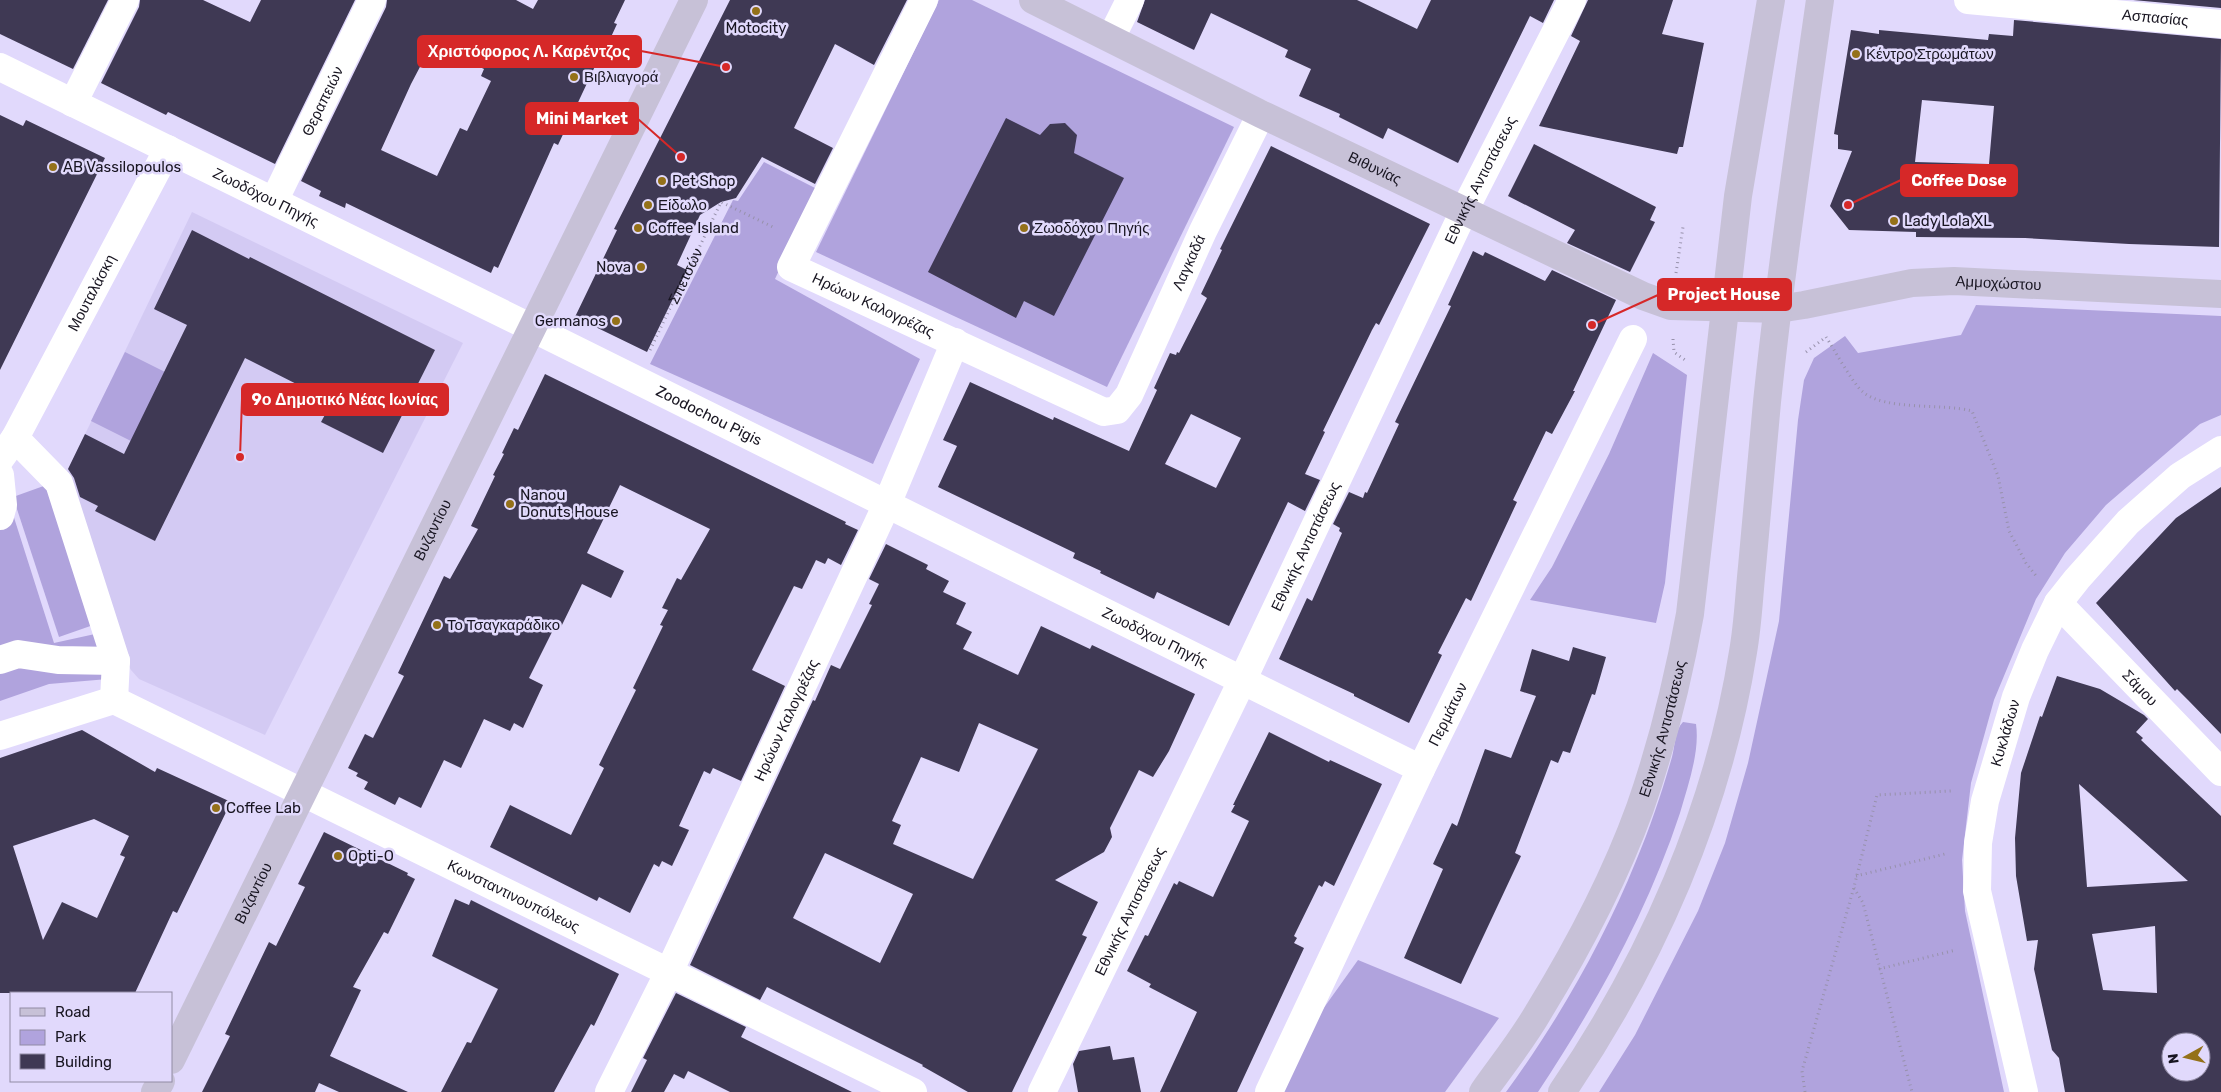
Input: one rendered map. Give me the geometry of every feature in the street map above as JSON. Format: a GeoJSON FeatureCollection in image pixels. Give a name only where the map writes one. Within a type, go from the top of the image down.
{"type":"FeatureCollection","features":[{"type":"Feature","properties":{"kind":"street"},"geometry":{"type":"LineString","coordinates":[[73,103],[125,0]]}},
{"type":"Feature","properties":{"kind":"street","name":"Θεραπειών"},"geometry":{"type":"LineString","coordinates":[[274,201],[372,0]]}},
{"type":"Feature","properties":{"kind":"street","name":"Βυζαντίου"},"geometry":{"type":"LineString","coordinates":[[172,1058],[694,0]]}},
{"type":"Feature","properties":{"kind":"street"},"geometry":{"type":"LineString","coordinates":[[804,243],[924,0]]}},
{"type":"Feature","properties":{"kind":"street","name":"Βιθυνίας"},"geometry":{"type":"LineString","coordinates":[[1033,0],[1261,114],[1643,296],[1671,306],[1778,309]]}},
{"type":"Feature","properties":{"kind":"street"},"geometry":{"type":"LineString","coordinates":[[1111,38],[1130,0]]}},
{"type":"Feature","properties":{"kind":"street","name":"Εθνικής Αντιστάσεως"},"geometry":{"type":"LineString","coordinates":[[1042,1092],[1242,681],[1464,212],[1572,0]]}},
{"type":"Feature","properties":{"kind":"street","name":"Εθνικής Αντιστάσεως"},"geometry":{"type":"LineString","coordinates":[[1483,1092],[1539,1012],[1603,893],[1640,808],[1659,750],[1683,653],[1690,614],[1738,196],[1771,0]]}},
{"type":"Feature","properties":{"kind":"street"},"geometry":{"type":"LineString","coordinates":[[1562,1092],[1602,1030],[1640,962],[1683,868],[1710,793],[1736,696],[1744,650],[1785,242],[1820,0]]}},
{"type":"Feature","properties":{"kind":"street","name":"Ασπασίας"},"geometry":{"type":"LineString","coordinates":[[1968,0],[2221,24]]}},
{"type":"Feature","properties":{"kind":"street","name":"Ζωοδόχου Πηγής"},"geometry":{"type":"LineString","coordinates":[[0,67],[532,328]]}},
{"type":"Feature","properties":{"kind":"street","name":"Λαγκαδά"},"geometry":{"type":"LineString","coordinates":[[1117,410],[1129,395],[1203,231],[1261,114]]}},
{"type":"Feature","properties":{"kind":"street","name":"Μουταλάσκη"},"geometry":{"type":"LineString","coordinates":[[8,448],[168,149]]}},
{"type":"Feature","properties":{"kind":"street","name":"Ηρώων Καλογρέζας"},"geometry":{"type":"LineString","coordinates":[[804,243],[791,267],[1104,412],[1117,410]]}},
{"type":"Feature","properties":{"kind":"street","name":"Αμμοχώστου"},"geometry":{"type":"LineString","coordinates":[[1778,309],[1912,283],[1954,281],[2221,294]]}},
{"type":"Feature","properties":{"kind":"street","name":"Zoodochou Pigis"},"geometry":{"type":"LineString","coordinates":[[532,328],[887,504]]}},
{"type":"Feature","properties":{"kind":"street","name":"Περμάτων"},"geometry":{"type":"LineString","coordinates":[[1269,1092],[1421,769],[1633,339]]}},
{"type":"Feature","properties":{"kind":"street","name":"Ηρώων Καλογρέζας"},"geometry":{"type":"LineString","coordinates":[[609,1092],[669,972],[887,504],[954,342]]}},
{"type":"Feature","properties":{"kind":"street"},"geometry":{"type":"LineString","coordinates":[[0,736],[114,700],[116,661],[59,483],[8,448]]}},
{"type":"Feature","properties":{"kind":"street","name":"Κυκλάδων"},"geometry":{"type":"LineString","coordinates":[[2024,1092],[1977,891],[1978,843],[1985,801],[2016,697],[2035,650],[2058,603],[2076,579],[2128,522],[2180,476],[2221,450]]}},
{"type":"Feature","properties":{"kind":"street"},"geometry":{"type":"LineString","coordinates":[[0,474],[3,505],[0,516]]}},
{"type":"Feature","properties":{"kind":"street","name":"Ζωοδόχου Πηγής"},"geometry":{"type":"LineString","coordinates":[[887,504],[1421,769]]}},
{"type":"Feature","properties":{"kind":"street","name":"Σάμου"},"geometry":{"type":"LineString","coordinates":[[2058,603],[2221,772]]}},
{"type":"Feature","properties":{"kind":"street"},"geometry":{"type":"LineString","coordinates":[[0,660],[18,654],[58,660],[116,661]]}},
{"type":"Feature","properties":{"kind":"street","name":"Κωνσταντινουπόλεως"},"geometry":{"type":"LineString","coordinates":[[114,700],[913,1092]]}},
{"type":"Feature","properties":{"kind":"path","name":"Σπετσών"},"geometry":{"type":"LineString","coordinates":[[636,379],[721,202],[804,243]]}},
{"type":"Feature","properties":{"kind":"path"},"geometry":{"type":"LineString","coordinates":[[1682,227],[1671,306],[1674,352],[1688,362]]}},
{"type":"Feature","properties":{"kind":"path"},"geometry":{"type":"LineString","coordinates":[[1804,305],[1802,355],[1826,337],[1862,392],[1883,402],[1957,407],[1972,411],[1998,476],[2009,531],[2026,563],[2058,603]]}},
{"type":"Feature","properties":{"kind":"path"},"geometry":{"type":"LineString","coordinates":[[1805,1092],[1802,1071],[1854,887],[1877,796],[1952,791]]}},
{"type":"Feature","properties":{"kind":"path"},"geometry":{"type":"LineString","coordinates":[[1856,876],[1948,853]]}},
{"type":"Feature","properties":{"kind":"path"},"geometry":{"type":"LineString","coordinates":[[1854,887],[1863,903],[1912,1092]]}},
{"type":"Feature","properties":{"kind":"path"},"geometry":{"type":"LineString","coordinates":[[1879,969],[1988,942]]}},
{"type":"Feature","properties":{"kind":"shaded area"},"geometry":{"type":"Polygon","coordinates":[[[192,212],[463,343],[265,735],[139,679],[131,670],[122,655],[63,480],[192,212]]]}},
{"type":"Feature","properties":{"kind":"green space"},"geometry":{"type":"Polygon","coordinates":[[[939,0],[972,0],[1234,127],[1107,387],[816,252],[939,0]]]}},
{"type":"Feature","properties":{"kind":"green space"},"geometry":{"type":"Polygon","coordinates":[[[764,162],[817,189],[775,279],[920,359],[873,464],[650,364],[733,200],[738,201],[764,162]]]}},
{"type":"Feature","properties":{"kind":"green space"},"geometry":{"type":"Polygon","coordinates":[[[1976,305],[2221,316],[2221,415],[2200,424],[2106,505],[2065,553],[2036,599],[1994,700],[1971,783],[1962,860],[1965,911],[2004,1092],[1599,1092],[1635,1035],[1698,911],[1725,843],[1748,763],[1779,621],[1798,420],[1804,380],[1814,358],[1845,336],[1858,353],[1961,335],[1976,305]]]}},
{"type":"Feature","properties":{"kind":"green space"},"geometry":{"type":"Polygon","coordinates":[[[125,352],[165,372],[131,441],[91,421],[125,352]]]}},
{"type":"Feature","properties":{"kind":"green space"},"geometry":{"type":"Polygon","coordinates":[[[1653,353],[1687,375],[1665,583],[1656,623],[1530,600],[1552,567],[1609,454],[1653,353]]]}},
{"type":"Feature","properties":{"kind":"green space"},"geometry":{"type":"Polygon","coordinates":[[[52,483],[99,623],[59,637],[13,497],[52,483]]]}},
{"type":"Feature","properties":{"kind":"green space"},"geometry":{"type":"Polygon","coordinates":[[[0,499],[10,505],[54,643],[95,634],[108,679],[49,684],[0,701],[0,499]]]}},
{"type":"Feature","properties":{"kind":"green space"},"geometry":{"type":"Polygon","coordinates":[[[1683,722],[1696,724],[1695,757],[1680,813],[1667,850],[1636,922],[1600,991],[1538,1092],[1506,1092],[1561,1009],[1609,921],[1656,810],[1677,734],[1683,722]]]}},
{"type":"Feature","properties":{"kind":"green space"},"geometry":{"type":"Polygon","coordinates":[[[1358,960],[1499,1018],[1445,1092],[1281,1092],[1318,1016],[1358,960]]]}},
{"type":"Feature","properties":{"kind":"building"},"geometry":{"type":"Polygon","coordinates":[[[0,0],[108,0],[73,69],[0,34],[0,0]]]}},
{"type":"Feature","properties":{"kind":"building"},"geometry":{"type":"Polygon","coordinates":[[[140,0],[203,0],[250,22],[261,0],[355,0],[275,164],[168,112],[166,115],[101,83],[139,7],[140,0]]]}},
{"type":"Feature","properties":{"kind":"building"},"geometry":{"type":"Polygon","coordinates":[[[387,0],[516,0],[533,9],[538,0],[625,0],[614,23],[617,24],[599,63],[597,62],[558,145],[554,143],[498,268],[494,266],[491,273],[346,203],[345,208],[319,196],[321,191],[301,181],[386,7],[387,0]],[[432,44],[411,84],[381,150],[437,176],[460,128],[467,131],[491,81],[481,76],[484,69],[432,44]]]}},
{"type":"Feature","properties":{"kind":"building"},"geometry":{"type":"Polygon","coordinates":[[[730,0],[907,0],[874,65],[835,44],[794,128],[833,148],[815,184],[762,157],[736,198],[721,202],[700,215],[677,265],[687,270],[647,352],[575,317],[617,230],[614,229],[730,0]]]}},
{"type":"Feature","properties":{"kind":"building"},"geometry":{"type":"Polygon","coordinates":[[[1145,0],[1357,0],[1417,29],[1431,0],[1554,0],[1543,23],[1530,16],[1458,163],[1388,128],[1383,139],[1339,117],[1340,114],[1299,96],[1311,69],[1285,57],[1288,50],[1211,13],[1194,50],[1137,22],[1145,0]]]}},
{"type":"Feature","properties":{"kind":"building"},"geometry":{"type":"Polygon","coordinates":[[[1588,0],[1673,0],[1662,34],[1704,43],[1683,147],[1679,147],[1677,154],[1539,126],[1580,41],[1571,36],[1588,0]]]}},
{"type":"Feature","properties":{"kind":"building"},"geometry":{"type":"Polygon","coordinates":[[[2133,0],[2221,0],[2221,8],[2133,0]]]}},
{"type":"Feature","properties":{"kind":"building"},"geometry":{"type":"Polygon","coordinates":[[[2014,20],[2221,39],[2219,247],[2025,238],[1916,237],[1916,232],[1849,230],[1830,206],[1852,151],[1838,149],[1838,135],[1834,134],[1851,30],[1879,34],[1879,30],[1988,40],[1989,34],[2013,36],[2014,20]],[[1922,100],[1915,162],[1989,164],[1994,106],[1922,100]]]}},
{"type":"Feature","properties":{"kind":"building"},"geometry":{"type":"Polygon","coordinates":[[[0,115],[23,126],[26,120],[105,158],[0,370],[0,115]]]}},
{"type":"Feature","properties":{"kind":"building","name":"Ζωοδόχου Πηγής"},"geometry":{"type":"Polygon","coordinates":[[[1006,118],[1040,135],[1050,124],[1065,123],[1077,135],[1074,153],[1124,178],[1054,316],[1024,301],[1016,318],[928,272],[1006,118]]]}},
{"type":"Feature","properties":{"kind":"building"},"geometry":{"type":"Polygon","coordinates":[[[1534,144],[1656,207],[1650,220],[1655,222],[1630,272],[1567,243],[1575,230],[1508,196],[1534,144]]]}},
{"type":"Feature","properties":{"kind":"building"},"geometry":{"type":"Polygon","coordinates":[[[1271,146],[1430,224],[1379,325],[1376,323],[1372,330],[1323,431],[1325,432],[1305,474],[1320,480],[1305,511],[1288,502],[1229,626],[1157,592],[1154,599],[1073,558],[1075,553],[938,487],[957,446],[943,440],[970,382],[1053,420],[1054,417],[1129,451],[1157,390],[1154,388],[1170,353],[1176,355],[1177,352],[1179,353],[1207,298],[1201,294],[1222,250],[1220,249],[1271,146]],[[1191,414],[1165,464],[1216,488],[1241,438],[1191,414]]]}},
{"type":"Feature","properties":{"kind":"building"},"geometry":{"type":"Polygon","coordinates":[[[192,230],[435,350],[383,453],[321,422],[332,402],[245,358],[155,541],[95,511],[98,506],[80,497],[74,478],[68,469],[85,434],[124,454],[187,325],[154,309],[192,230]]]}},
{"type":"Feature","properties":{"kind":"building"},"geometry":{"type":"Polygon","coordinates":[[[1473,251],[1483,256],[1485,252],[1545,281],[1552,270],[1616,300],[1573,391],[1575,391],[1552,434],[1546,431],[1513,500],[1517,502],[1471,601],[1466,598],[1438,653],[1442,655],[1409,723],[1354,696],[1354,694],[1279,659],[1307,598],[1312,601],[1342,533],[1339,531],[1340,528],[1333,524],[1349,492],[1363,498],[1365,492],[1367,493],[1399,424],[1395,422],[1451,306],[1448,305],[1473,251]]]}},
{"type":"Feature","properties":{"kind":"building"},"geometry":{"type":"Polygon","coordinates":[[[545,374],[846,522],[845,524],[858,530],[841,565],[828,558],[825,564],[816,560],[802,589],[794,586],[752,670],[785,686],[741,781],[713,768],[710,774],[704,771],[679,826],[689,830],[672,866],[662,861],[659,867],[654,864],[630,913],[599,897],[597,901],[490,847],[510,805],[571,835],[604,768],[599,765],[636,690],[633,688],[663,626],[660,625],[668,610],[662,608],[677,578],[681,580],[710,529],[620,485],[587,553],[624,571],[611,598],[582,584],[561,627],[556,624],[529,678],[543,685],[523,728],[514,723],[510,731],[484,719],[461,768],[444,760],[421,808],[399,797],[395,805],[364,789],[368,782],[356,776],[358,773],[348,768],[365,734],[373,738],[404,676],[398,673],[444,576],[450,579],[478,529],[471,526],[495,476],[493,475],[504,454],[502,453],[514,428],[518,430],[545,374]]]}},
{"type":"Feature","properties":{"kind":"building"},"geometry":{"type":"Polygon","coordinates":[[[2221,487],[2221,734],[2177,689],[2175,691],[2096,603],[2176,518],[2221,487]]]}},
{"type":"Feature","properties":{"kind":"building"},"geometry":{"type":"Polygon","coordinates":[[[886,544],[928,565],[926,569],[949,581],[943,592],[966,603],[956,624],[972,632],[963,649],[1018,675],[1041,626],[1090,649],[1092,645],[1195,694],[1169,751],[1153,777],[1139,770],[1110,828],[1112,837],[1104,852],[1055,880],[1098,902],[1082,935],[1087,937],[1012,1092],[968,1092],[923,1065],[767,987],[760,1000],[690,965],[813,700],[815,701],[831,665],[840,669],[872,605],[869,604],[879,584],[869,579],[886,544]],[[979,723],[959,772],[921,757],[892,821],[901,825],[893,844],[973,879],[1038,749],[979,723]],[[825,853],[793,918],[880,963],[913,894],[825,853]]]}},
{"type":"Feature","properties":{"kind":"building"},"geometry":{"type":"Polygon","coordinates":[[[1573,647],[1606,657],[1595,695],[1592,694],[1570,753],[1563,751],[1558,763],[1551,760],[1515,853],[1521,856],[1461,984],[1404,958],[1443,869],[1433,864],[1452,823],[1457,826],[1485,749],[1511,758],[1536,696],[1520,691],[1532,649],[1569,661],[1573,647]]]}},
{"type":"Feature","properties":{"kind":"building"},"geometry":{"type":"Polygon","coordinates":[[[2057,676],[2100,689],[2148,719],[2136,732],[2143,738],[2141,740],[2221,816],[2221,1092],[2065,1092],[2059,1058],[2052,1050],[2034,969],[2038,940],[2027,941],[2016,876],[2015,838],[2021,773],[2040,716],[2042,717],[2057,676]],[[2079,784],[2087,887],[2188,881],[2079,784]],[[2155,926],[2092,934],[2103,990],[2157,993],[2155,926]]]}},
{"type":"Feature","properties":{"kind":"building"},"geometry":{"type":"Polygon","coordinates":[[[82,730],[155,772],[157,768],[231,802],[177,913],[173,911],[135,992],[0,993],[0,758],[82,730]],[[94,819],[13,846],[43,940],[62,902],[97,918],[125,857],[120,855],[129,836],[94,819]]]}},
{"type":"Feature","properties":{"kind":"building"},"geometry":{"type":"Polygon","coordinates":[[[1269,732],[1329,762],[1330,760],[1382,784],[1334,886],[1325,881],[1322,887],[1319,885],[1294,936],[1297,938],[1294,943],[1304,948],[1237,1092],[1160,1092],[1197,1012],[1149,987],[1151,984],[1127,971],[1145,935],[1148,936],[1174,883],[1177,885],[1179,881],[1213,897],[1249,821],[1231,812],[1235,805],[1233,805],[1269,732]]]}},
{"type":"Feature","properties":{"kind":"building"},"geometry":{"type":"Polygon","coordinates":[[[324,832],[408,873],[407,875],[415,879],[388,934],[384,932],[353,987],[361,990],[330,1056],[408,1092],[339,1092],[319,1083],[315,1092],[202,1092],[230,1036],[225,1034],[269,942],[276,946],[305,887],[298,884],[324,832]]]}},
{"type":"Feature","properties":{"kind":"building"},"geometry":{"type":"Polygon","coordinates":[[[455,899],[469,905],[471,900],[619,974],[594,1026],[591,1024],[554,1092],[441,1092],[467,1042],[471,1043],[498,989],[432,956],[455,899]]]}},
{"type":"Feature","properties":{"kind":"building"},"geometry":{"type":"Polygon","coordinates":[[[676,993],[746,1027],[741,1037],[852,1092],[730,1092],[688,1071],[684,1079],[674,1074],[664,1092],[631,1092],[647,1060],[643,1058],[676,993]]]}},
{"type":"Feature","properties":{"kind":"building"},"geometry":{"type":"Polygon","coordinates":[[[1110,1046],[1113,1060],[1134,1057],[1141,1092],[1078,1092],[1073,1064],[1079,1051],[1110,1046]]]}},
{"type":"Feature","properties":{"kind":"place","name":"Motocity"},"geometry":{"type":"Point","coordinates":[756,11]}},
{"type":"Feature","properties":{"kind":"place","name":"Κέντρο Στρωμάτων"},"geometry":{"type":"Point","coordinates":[1856,54]}},
{"type":"Feature","properties":{"kind":"place","name":"Χριστόφορος Λ. Καρέντζος"},"geometry":{"type":"Point","coordinates":[726,67]}},
{"type":"Feature","properties":{"kind":"place","name":"Βιβλιαγορά"},"geometry":{"type":"Point","coordinates":[574,77]}},
{"type":"Feature","properties":{"kind":"place","name":"Mini Market"},"geometry":{"type":"Point","coordinates":[681,157]}},
{"type":"Feature","properties":{"kind":"place","name":"AB Vassilopoulos"},"geometry":{"type":"Point","coordinates":[53,167]}},
{"type":"Feature","properties":{"kind":"place","name":"Pet Shop"},"geometry":{"type":"Point","coordinates":[662,181]}},
{"type":"Feature","properties":{"kind":"place","name":"Είδωλο"},"geometry":{"type":"Point","coordinates":[648,205]}},
{"type":"Feature","properties":{"kind":"place","name":"Coffee Dose"},"geometry":{"type":"Point","coordinates":[1848,205]}},
{"type":"Feature","properties":{"kind":"place","name":"Lady Lola XL"},"geometry":{"type":"Point","coordinates":[1894,221]}},
{"type":"Feature","properties":{"kind":"place","name":"Coffee Island"},"geometry":{"type":"Point","coordinates":[638,228]}},
{"type":"Feature","properties":{"kind":"place","name":"Ζωοδόχου Πηγής"},"geometry":{"type":"Point","coordinates":[1024,228]}},
{"type":"Feature","properties":{"kind":"place","name":"Nova"},"geometry":{"type":"Point","coordinates":[641,267]}},
{"type":"Feature","properties":{"kind":"place","name":"Germanos"},"geometry":{"type":"Point","coordinates":[616,321]}},
{"type":"Feature","properties":{"kind":"place","name":"Project House"},"geometry":{"type":"Point","coordinates":[1592,325]}},
{"type":"Feature","properties":{"kind":"place","name":"9ο Δημοτικό Νέας Ιωνίας"},"geometry":{"type":"Point","coordinates":[240,457]}},
{"type":"Feature","properties":{"kind":"place","name":"Nanou Donuts House"},"geometry":{"type":"Point","coordinates":[510,504]}},
{"type":"Feature","properties":{"kind":"place","name":"Το Τσαγκαράδικο"},"geometry":{"type":"Point","coordinates":[437,625]}},
{"type":"Feature","properties":{"kind":"place","name":"Coffee Lab"},"geometry":{"type":"Point","coordinates":[216,808]}},
{"type":"Feature","properties":{"kind":"place","name":"Opti-O"},"geometry":{"type":"Point","coordinates":[338,856]}}]}
